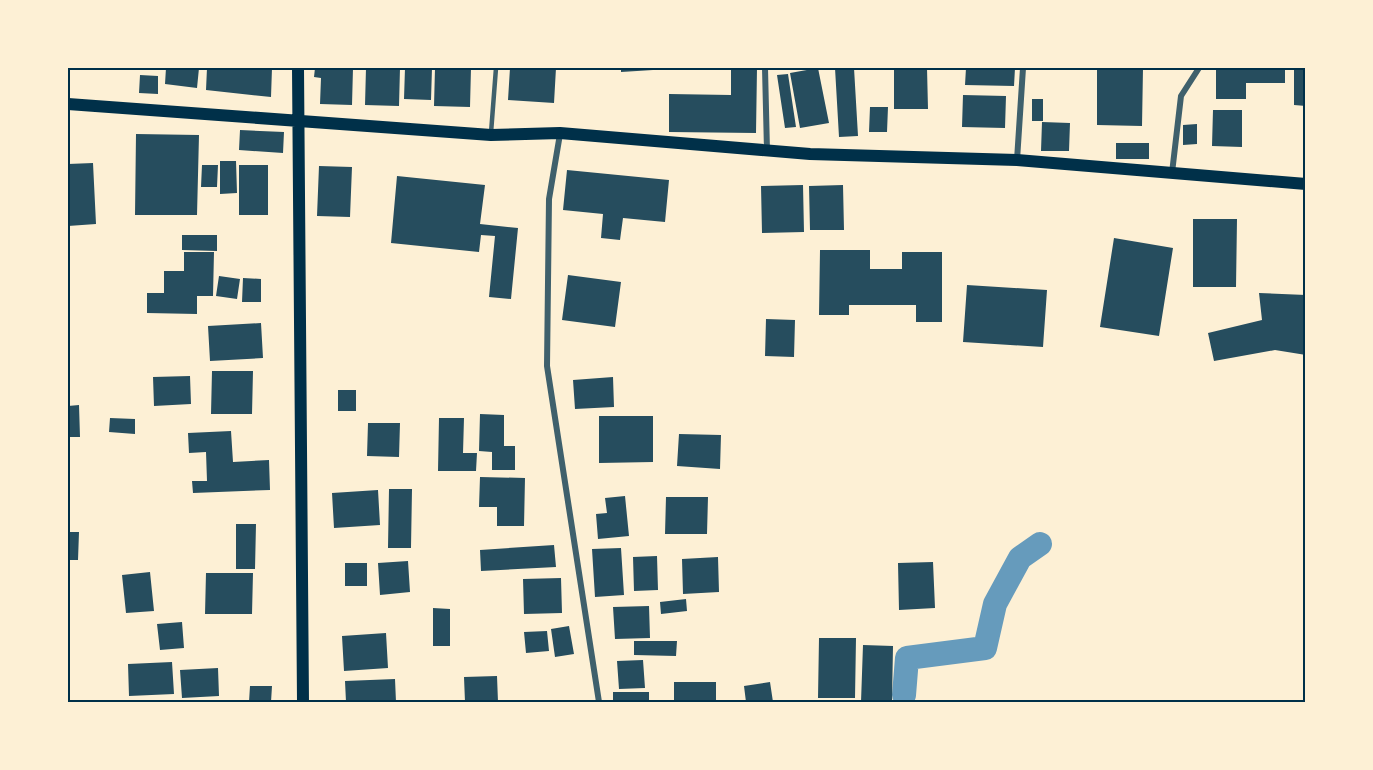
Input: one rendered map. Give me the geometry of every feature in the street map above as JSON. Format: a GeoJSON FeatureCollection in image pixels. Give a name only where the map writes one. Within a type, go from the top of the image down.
{"type":"FeatureCollection","features":[{"type":"Feature","properties":{"kind":"main road"},"geometry":{"type":"LineString","coordinates":[[298,68],[303,702]]}},
{"type":"Feature","properties":{"kind":"main road"},"geometry":{"type":"LineString","coordinates":[[68,104],[491,135],[560,133],[767,151],[1017,160],[1305,184]]}},
{"type":"Feature","properties":{"kind":"street"},"geometry":{"type":"LineString","coordinates":[[765,68],[767,151]]}},
{"type":"Feature","properties":{"kind":"street"},"geometry":{"type":"LineString","coordinates":[[1017,160],[1023,68]]}},
{"type":"Feature","properties":{"kind":"street"},"geometry":{"type":"LineString","coordinates":[[1172,174],[1181,96],[1198,68]]}},
{"type":"Feature","properties":{"kind":"street"},"geometry":{"type":"LineString","coordinates":[[560,133],[549,199],[548,366],[599,702]]}},
{"type":"Feature","properties":{"kind":"lane"},"geometry":{"type":"LineString","coordinates":[[491,135],[496,68]]}},
{"type":"Feature","properties":{"kind":"building"},"geometry":{"type":"Polygon","coordinates":[[[166,68],[199,68],[197,88],[165,84],[166,68]]]}},
{"type":"Feature","properties":{"kind":"building"},"geometry":{"type":"Polygon","coordinates":[[[207,68],[272,68],[271,97],[206,90],[207,68]]]}},
{"type":"Feature","properties":{"kind":"building"},"geometry":{"type":"Polygon","coordinates":[[[315,68],[353,68],[352,105],[320,104],[321,78],[314,77],[315,68]]]}},
{"type":"Feature","properties":{"kind":"building"},"geometry":{"type":"Polygon","coordinates":[[[366,68],[400,68],[399,106],[365,105],[366,68]]]}},
{"type":"Feature","properties":{"kind":"building"},"geometry":{"type":"Polygon","coordinates":[[[405,68],[432,68],[431,100],[404,99],[405,68]]]}},
{"type":"Feature","properties":{"kind":"building"},"geometry":{"type":"Polygon","coordinates":[[[435,68],[471,68],[470,107],[434,106],[435,68]]]}},
{"type":"Feature","properties":{"kind":"building"},"geometry":{"type":"Polygon","coordinates":[[[510,68],[556,68],[554,103],[508,100],[510,68]]]}},
{"type":"Feature","properties":{"kind":"building"},"geometry":{"type":"Polygon","coordinates":[[[621,68],[653,68],[653,70],[621,72],[621,68]]]}},
{"type":"Feature","properties":{"kind":"building"},"geometry":{"type":"Polygon","coordinates":[[[731,68],[757,68],[756,133],[669,132],[669,94],[731,95],[731,68]]]}},
{"type":"Feature","properties":{"kind":"building"},"geometry":{"type":"Polygon","coordinates":[[[818,68],[829,123],[800,128],[790,73],[818,68]]]}},
{"type":"Feature","properties":{"kind":"building"},"geometry":{"type":"Polygon","coordinates":[[[835,68],[854,68],[858,136],[839,137],[835,68]]]}},
{"type":"Feature","properties":{"kind":"building"},"geometry":{"type":"Polygon","coordinates":[[[894,68],[927,68],[928,109],[894,109],[894,68]]]}},
{"type":"Feature","properties":{"kind":"building"},"geometry":{"type":"Polygon","coordinates":[[[966,68],[1015,68],[1014,86],[965,85],[966,68]]]}},
{"type":"Feature","properties":{"kind":"building"},"geometry":{"type":"Polygon","coordinates":[[[1097,68],[1143,68],[1142,126],[1097,125],[1097,68]]]}},
{"type":"Feature","properties":{"kind":"building"},"geometry":{"type":"Polygon","coordinates":[[[1216,68],[1285,68],[1285,83],[1246,83],[1246,99],[1216,99],[1216,68]]]}},
{"type":"Feature","properties":{"kind":"building"},"geometry":{"type":"Polygon","coordinates":[[[1294,68],[1306,68],[1306,106],[1294,105],[1294,68]]]}},
{"type":"Feature","properties":{"kind":"building"},"geometry":{"type":"Polygon","coordinates":[[[788,74],[796,127],[785,128],[777,75],[788,74]]]}},
{"type":"Feature","properties":{"kind":"building"},"geometry":{"type":"Polygon","coordinates":[[[140,75],[158,76],[158,94],[139,93],[140,75]]]}},
{"type":"Feature","properties":{"kind":"building"},"geometry":{"type":"Polygon","coordinates":[[[963,95],[1006,96],[1005,128],[962,127],[963,95]]]}},
{"type":"Feature","properties":{"kind":"building"},"geometry":{"type":"Polygon","coordinates":[[[1032,99],[1043,99],[1043,121],[1032,121],[1032,99]]]}},
{"type":"Feature","properties":{"kind":"building"},"geometry":{"type":"Polygon","coordinates":[[[870,107],[888,107],[887,132],[869,132],[870,107]]]}},
{"type":"Feature","properties":{"kind":"building"},"geometry":{"type":"Polygon","coordinates":[[[1213,110],[1242,110],[1242,147],[1212,146],[1213,110]]]}},
{"type":"Feature","properties":{"kind":"building"},"geometry":{"type":"Polygon","coordinates":[[[1042,122],[1070,123],[1069,151],[1041,151],[1042,122]]]}},
{"type":"Feature","properties":{"kind":"building"},"geometry":{"type":"Polygon","coordinates":[[[1197,124],[1197,144],[1183,145],[1183,125],[1197,124]]]}},
{"type":"Feature","properties":{"kind":"building"},"geometry":{"type":"Polygon","coordinates":[[[240,130],[284,132],[283,153],[239,150],[240,130]]]}},
{"type":"Feature","properties":{"kind":"building"},"geometry":{"type":"Polygon","coordinates":[[[136,134],[199,135],[197,215],[135,215],[136,134]]]}},
{"type":"Feature","properties":{"kind":"building"},"geometry":{"type":"Polygon","coordinates":[[[1116,143],[1149,143],[1149,159],[1116,159],[1116,143]]]}},
{"type":"Feature","properties":{"kind":"building"},"geometry":{"type":"Polygon","coordinates":[[[220,161],[236,161],[237,193],[220,194],[220,161]]]}},
{"type":"Feature","properties":{"kind":"building"},"geometry":{"type":"Polygon","coordinates":[[[93,163],[96,224],[68,226],[68,164],[93,163]]]}},
{"type":"Feature","properties":{"kind":"building"},"geometry":{"type":"Polygon","coordinates":[[[202,165],[218,165],[217,187],[201,187],[202,165]]]}},
{"type":"Feature","properties":{"kind":"building"},"geometry":{"type":"Polygon","coordinates":[[[239,165],[268,165],[268,215],[239,215],[239,165]]]}},
{"type":"Feature","properties":{"kind":"building"},"geometry":{"type":"Polygon","coordinates":[[[319,166],[352,167],[350,217],[317,216],[319,166]]]}},
{"type":"Feature","properties":{"kind":"building"},"geometry":{"type":"Polygon","coordinates":[[[567,170],[669,180],[665,222],[623,218],[620,240],[601,238],[603,214],[563,210],[567,170]]]}},
{"type":"Feature","properties":{"kind":"building"},"geometry":{"type":"Polygon","coordinates":[[[397,176],[485,185],[480,224],[518,228],[511,299],[489,297],[495,236],[481,235],[479,252],[391,243],[397,176]]]}},
{"type":"Feature","properties":{"kind":"building"},"geometry":{"type":"Polygon","coordinates":[[[803,185],[804,232],[762,233],[761,186],[803,185]]]}},
{"type":"Feature","properties":{"kind":"building"},"geometry":{"type":"Polygon","coordinates":[[[843,185],[844,230],[810,230],[809,186],[843,185]]]}},
{"type":"Feature","properties":{"kind":"building"},"geometry":{"type":"Polygon","coordinates":[[[1193,219],[1237,219],[1236,287],[1193,287],[1193,219]]]}},
{"type":"Feature","properties":{"kind":"building"},"geometry":{"type":"Polygon","coordinates":[[[182,235],[217,235],[217,251],[182,250],[182,235]]]}},
{"type":"Feature","properties":{"kind":"building"},"geometry":{"type":"Polygon","coordinates":[[[1114,238],[1173,248],[1159,336],[1100,327],[1114,238]]]}},
{"type":"Feature","properties":{"kind":"building"},"geometry":{"type":"Polygon","coordinates":[[[820,250],[870,250],[870,269],[902,269],[902,252],[942,252],[942,322],[916,322],[916,305],[849,305],[849,315],[819,315],[820,250]]]}},
{"type":"Feature","properties":{"kind":"building"},"geometry":{"type":"Polygon","coordinates":[[[184,252],[214,252],[213,296],[197,296],[197,314],[147,313],[147,293],[164,293],[164,271],[184,271],[184,252]]]}},
{"type":"Feature","properties":{"kind":"building"},"geometry":{"type":"Polygon","coordinates":[[[568,275],[621,282],[615,327],[562,320],[568,275]]]}},
{"type":"Feature","properties":{"kind":"building"},"geometry":{"type":"Polygon","coordinates":[[[219,276],[240,279],[237,299],[216,296],[219,276]]]}},
{"type":"Feature","properties":{"kind":"building"},"geometry":{"type":"Polygon","coordinates":[[[243,278],[261,279],[261,302],[242,302],[243,278]]]}},
{"type":"Feature","properties":{"kind":"building"},"geometry":{"type":"Polygon","coordinates":[[[967,285],[1047,290],[1043,347],[963,342],[967,285]]]}},
{"type":"Feature","properties":{"kind":"building"},"geometry":{"type":"Polygon","coordinates":[[[1259,293],[1306,295],[1306,355],[1275,350],[1214,361],[1208,333],[1262,320],[1259,293]]]}},
{"type":"Feature","properties":{"kind":"building"},"geometry":{"type":"Polygon","coordinates":[[[766,319],[795,320],[794,357],[765,356],[766,319]]]}},
{"type":"Feature","properties":{"kind":"building"},"geometry":{"type":"Polygon","coordinates":[[[261,323],[263,358],[210,361],[208,326],[261,323]]]}},
{"type":"Feature","properties":{"kind":"building"},"geometry":{"type":"Polygon","coordinates":[[[212,371],[253,371],[252,414],[211,414],[212,371]]]}},
{"type":"Feature","properties":{"kind":"building"},"geometry":{"type":"Polygon","coordinates":[[[190,376],[191,404],[154,406],[153,377],[190,376]]]}},
{"type":"Feature","properties":{"kind":"building"},"geometry":{"type":"Polygon","coordinates":[[[613,377],[614,407],[575,409],[573,380],[613,377]]]}},
{"type":"Feature","properties":{"kind":"building"},"geometry":{"type":"Polygon","coordinates":[[[338,390],[356,390],[356,411],[338,411],[338,390]]]}},
{"type":"Feature","properties":{"kind":"building"},"geometry":{"type":"Polygon","coordinates":[[[79,405],[80,437],[68,437],[68,406],[79,405]]]}},
{"type":"Feature","properties":{"kind":"building"},"geometry":{"type":"Polygon","coordinates":[[[480,414],[504,415],[504,446],[515,446],[515,470],[492,470],[492,452],[479,451],[480,414]]]}},
{"type":"Feature","properties":{"kind":"building"},"geometry":{"type":"Polygon","coordinates":[[[599,416],[653,416],[653,462],[599,463],[599,416]]]}},
{"type":"Feature","properties":{"kind":"building"},"geometry":{"type":"Polygon","coordinates":[[[110,418],[135,419],[135,434],[109,432],[110,418]]]}},
{"type":"Feature","properties":{"kind":"building"},"geometry":{"type":"Polygon","coordinates":[[[439,418],[464,418],[463,453],[477,453],[476,471],[438,471],[439,418]]]}},
{"type":"Feature","properties":{"kind":"building"},"geometry":{"type":"Polygon","coordinates":[[[368,423],[400,423],[399,457],[367,456],[368,423]]]}},
{"type":"Feature","properties":{"kind":"building"},"geometry":{"type":"Polygon","coordinates":[[[231,431],[233,462],[269,460],[270,490],[193,493],[192,481],[207,481],[206,452],[189,453],[188,433],[231,431]]]}},
{"type":"Feature","properties":{"kind":"building"},"geometry":{"type":"Polygon","coordinates":[[[679,434],[721,435],[720,469],[677,466],[679,434]]]}},
{"type":"Feature","properties":{"kind":"building"},"geometry":{"type":"Polygon","coordinates":[[[480,477],[525,478],[524,526],[497,526],[497,507],[479,507],[480,477]]]}},
{"type":"Feature","properties":{"kind":"building"},"geometry":{"type":"Polygon","coordinates":[[[389,489],[412,489],[411,548],[388,548],[389,489]]]}},
{"type":"Feature","properties":{"kind":"building"},"geometry":{"type":"Polygon","coordinates":[[[378,490],[380,525],[334,528],[332,493],[378,490]]]}},
{"type":"Feature","properties":{"kind":"building"},"geometry":{"type":"Polygon","coordinates":[[[625,496],[629,536],[598,539],[596,514],[607,513],[605,498],[625,496]]]}},
{"type":"Feature","properties":{"kind":"building"},"geometry":{"type":"Polygon","coordinates":[[[666,497],[708,497],[707,534],[665,534],[666,497]]]}},
{"type":"Feature","properties":{"kind":"building"},"geometry":{"type":"Polygon","coordinates":[[[236,524],[256,524],[255,569],[236,569],[236,524]]]}},
{"type":"Feature","properties":{"kind":"building"},"geometry":{"type":"Polygon","coordinates":[[[68,532],[79,532],[78,560],[68,560],[68,532]]]}},
{"type":"Feature","properties":{"kind":"building"},"geometry":{"type":"Polygon","coordinates":[[[554,545],[556,567],[481,571],[480,550],[554,545]]]}},
{"type":"Feature","properties":{"kind":"building"},"geometry":{"type":"Polygon","coordinates":[[[621,548],[624,595],[595,597],[592,549],[621,548]]]}},
{"type":"Feature","properties":{"kind":"building"},"geometry":{"type":"Polygon","coordinates":[[[657,556],[658,590],[634,591],[633,557],[657,556]]]}},
{"type":"Feature","properties":{"kind":"building"},"geometry":{"type":"Polygon","coordinates":[[[718,557],[719,592],[683,594],[682,559],[718,557]]]}},
{"type":"Feature","properties":{"kind":"building"},"geometry":{"type":"Polygon","coordinates":[[[408,561],[410,592],[380,595],[378,563],[408,561]]]}},
{"type":"Feature","properties":{"kind":"building"},"geometry":{"type":"Polygon","coordinates":[[[933,562],[935,608],[899,610],[898,563],[933,562]]]}},
{"type":"Feature","properties":{"kind":"building"},"geometry":{"type":"Polygon","coordinates":[[[345,563],[367,563],[367,586],[345,586],[345,563]]]}},
{"type":"Feature","properties":{"kind":"building"},"geometry":{"type":"Polygon","coordinates":[[[150,572],[154,611],[126,613],[122,575],[150,572]]]}},
{"type":"Feature","properties":{"kind":"building"},"geometry":{"type":"Polygon","coordinates":[[[206,573],[253,573],[252,614],[205,614],[206,573]]]}},
{"type":"Feature","properties":{"kind":"building"},"geometry":{"type":"Polygon","coordinates":[[[561,578],[562,613],[524,614],[523,579],[561,578]]]}},
{"type":"Feature","properties":{"kind":"building"},"geometry":{"type":"Polygon","coordinates":[[[686,599],[687,611],[661,614],[660,602],[686,599]]]}},
{"type":"Feature","properties":{"kind":"building"},"geometry":{"type":"Polygon","coordinates":[[[649,606],[650,638],[615,639],[613,607],[649,606]]]}},
{"type":"Feature","properties":{"kind":"building"},"geometry":{"type":"Polygon","coordinates":[[[433,608],[450,609],[450,646],[433,646],[433,608]]]}},
{"type":"Feature","properties":{"kind":"building"},"geometry":{"type":"Polygon","coordinates":[[[182,622],[184,648],[160,650],[157,624],[182,622]]]}},
{"type":"Feature","properties":{"kind":"building"},"geometry":{"type":"Polygon","coordinates":[[[569,626],[574,654],[555,657],[551,629],[569,626]]]}},
{"type":"Feature","properties":{"kind":"building"},"geometry":{"type":"Polygon","coordinates":[[[547,631],[549,651],[526,653],[524,632],[547,631]]]}},
{"type":"Feature","properties":{"kind":"building"},"geometry":{"type":"Polygon","coordinates":[[[386,633],[388,668],[344,671],[342,636],[386,633]]]}},
{"type":"Feature","properties":{"kind":"building"},"geometry":{"type":"Polygon","coordinates":[[[819,638],[856,638],[855,698],[818,698],[819,638]]]}},
{"type":"Feature","properties":{"kind":"building"},"geometry":{"type":"Polygon","coordinates":[[[634,641],[677,641],[676,656],[634,655],[634,641]]]}},
{"type":"Feature","properties":{"kind":"building"},"geometry":{"type":"Polygon","coordinates":[[[863,645],[893,646],[892,702],[861,702],[863,645]]]}},
{"type":"Feature","properties":{"kind":"building"},"geometry":{"type":"Polygon","coordinates":[[[643,660],[645,688],[619,689],[617,661],[643,660]]]}},
{"type":"Feature","properties":{"kind":"building"},"geometry":{"type":"Polygon","coordinates":[[[172,662],[174,694],[129,696],[128,664],[172,662]]]}},
{"type":"Feature","properties":{"kind":"building"},"geometry":{"type":"Polygon","coordinates":[[[218,668],[219,696],[182,698],[180,670],[218,668]]]}},
{"type":"Feature","properties":{"kind":"building"},"geometry":{"type":"Polygon","coordinates":[[[497,676],[498,702],[465,702],[464,677],[497,676]]]}},
{"type":"Feature","properties":{"kind":"building"},"geometry":{"type":"Polygon","coordinates":[[[395,679],[396,702],[346,702],[345,681],[395,679]]]}},
{"type":"Feature","properties":{"kind":"building"},"geometry":{"type":"Polygon","coordinates":[[[674,682],[716,682],[716,702],[674,702],[674,682]]]}},
{"type":"Feature","properties":{"kind":"building"},"geometry":{"type":"Polygon","coordinates":[[[770,682],[773,702],[746,702],[744,686],[770,682]]]}},
{"type":"Feature","properties":{"kind":"building"},"geometry":{"type":"Polygon","coordinates":[[[250,686],[272,686],[271,702],[249,702],[250,686]]]}},
{"type":"Feature","properties":{"kind":"building"},"geometry":{"type":"Polygon","coordinates":[[[613,692],[649,692],[649,702],[613,702],[613,692]]]}},
{"type":"Feature","properties":{"kind":"waterway"},"geometry":{"type":"LineString","coordinates":[[904,695],[907,658],[985,648],[995,604],[1020,558],[1040,544]]}}]}
